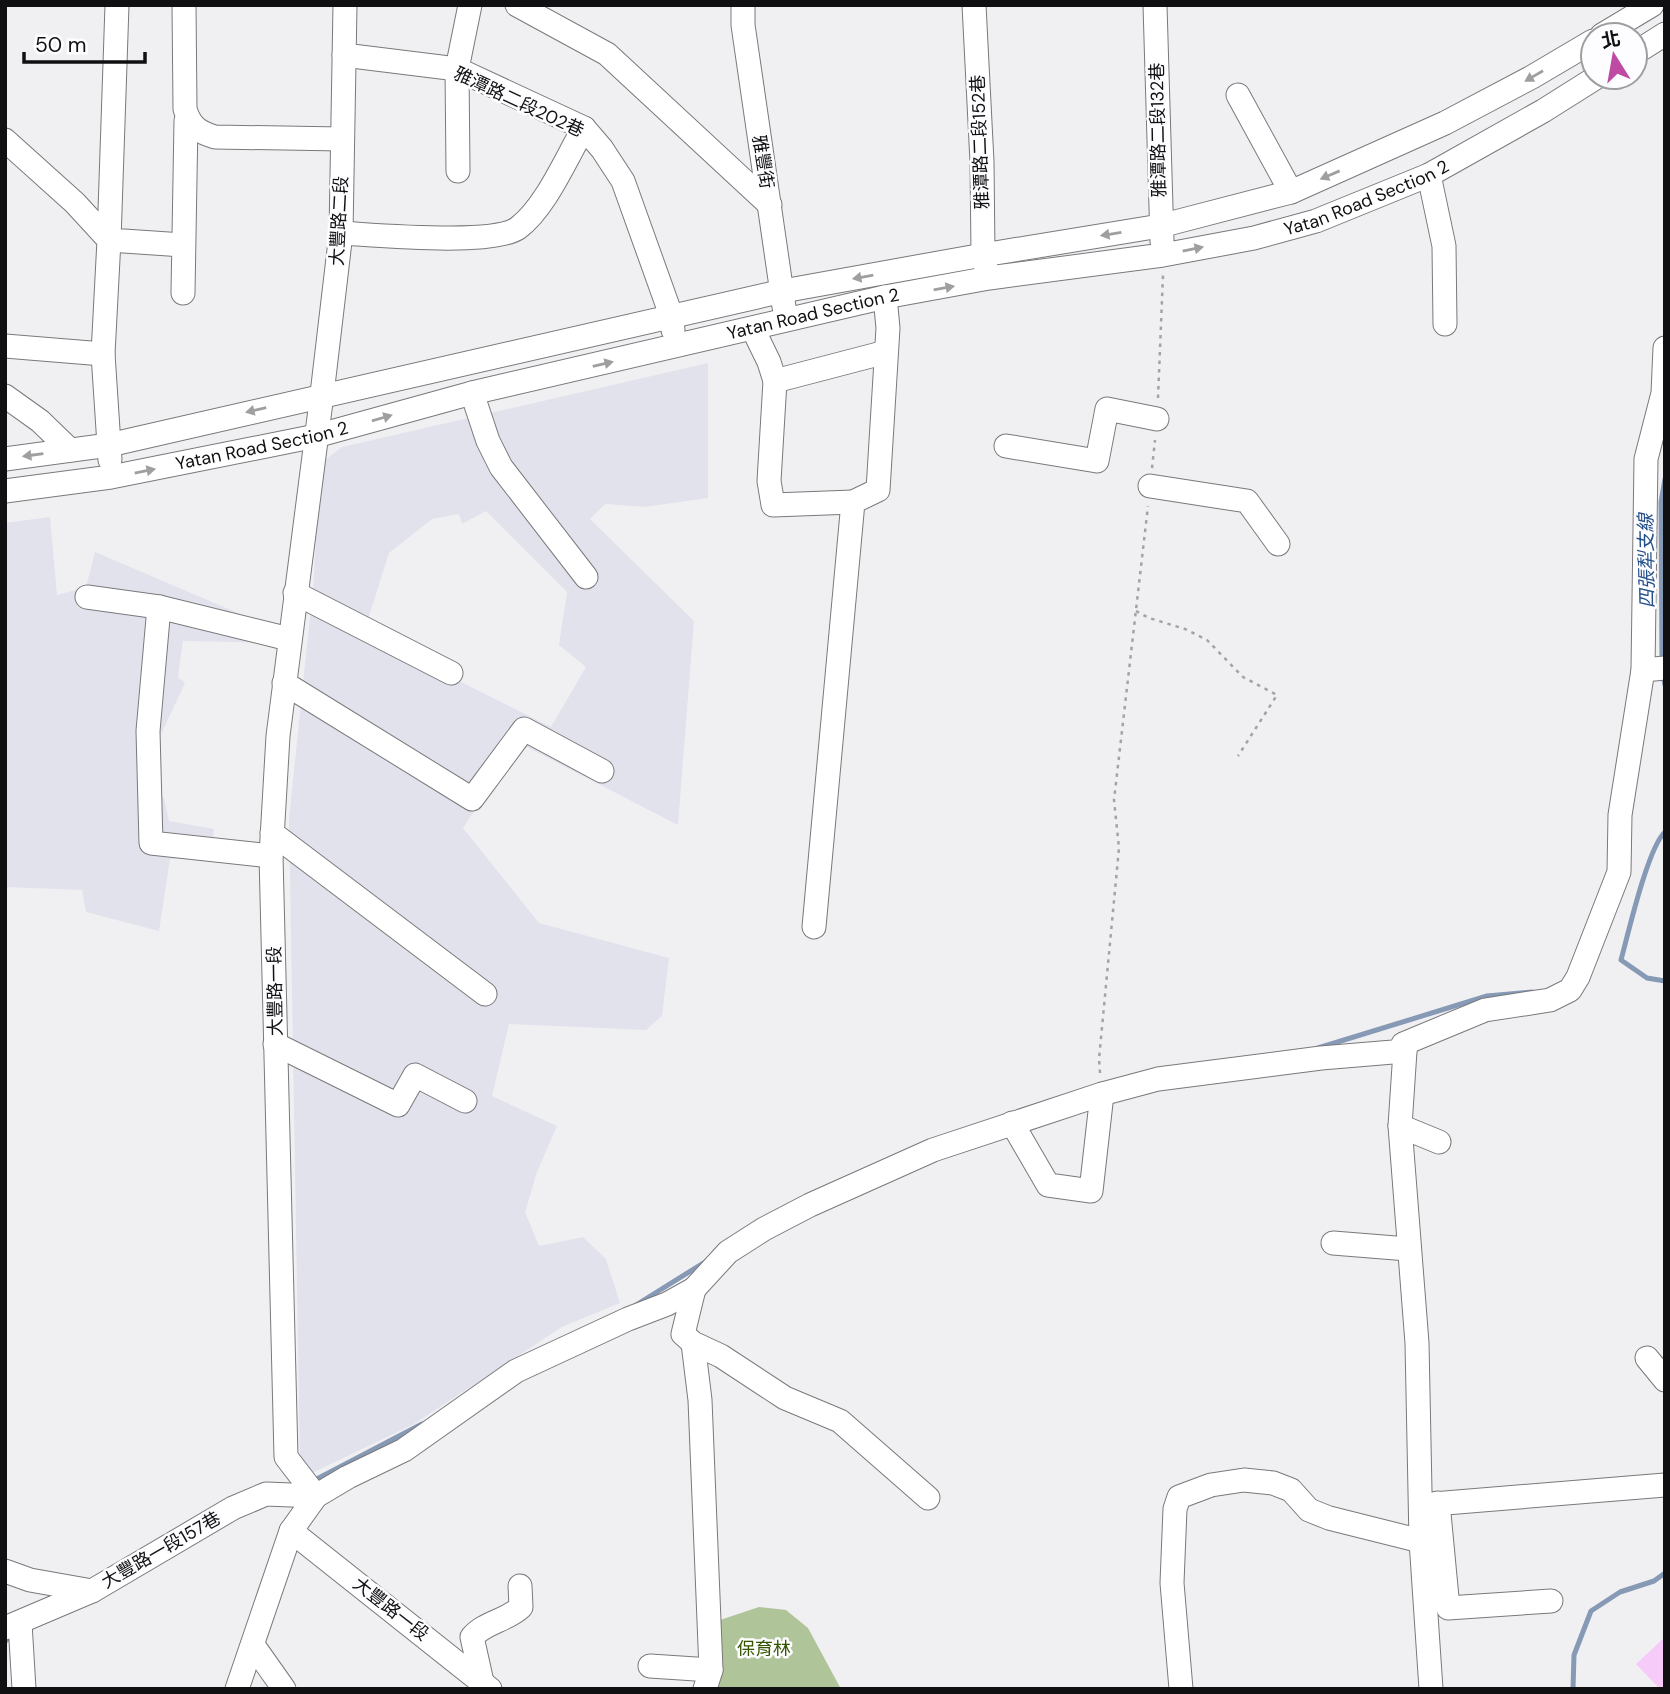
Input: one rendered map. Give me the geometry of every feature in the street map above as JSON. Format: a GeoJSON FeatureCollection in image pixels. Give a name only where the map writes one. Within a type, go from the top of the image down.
{"type":"FeatureCollection","features":[{"type":"Feature","properties":{"kind":"street"},"geometry":{"type":"LineString","coordinates":[[111,477],[103,354],[117,5]]}},
{"type":"Feature","properties":{"kind":"street"},"geometry":{"type":"LineString","coordinates":[[184,5],[185,109],[192,125],[202,133],[215,137],[342,139]]}},
{"type":"Feature","properties":{"kind":"street","name":"大豐路二段"},"geometry":{"type":"LineString","coordinates":[[316,436],[341,233],[345,5]]}},
{"type":"Feature","properties":{"kind":"street"},"geometry":{"type":"LineString","coordinates":[[458,171],[457,69],[470,5]]}},
{"type":"Feature","properties":{"kind":"street"},"geometry":{"type":"LineString","coordinates":[[517,5],[607,54],[770,205]]}},
{"type":"Feature","properties":{"kind":"street","name":"雅豐街"},"geometry":{"type":"LineString","coordinates":[[743,5],[743,25],[786,319]]}},
{"type":"Feature","properties":{"kind":"street","name":"雅潭路二段152巷"},"geometry":{"type":"LineString","coordinates":[[974,5],[982,162],[983,255],[989,278]]}},
{"type":"Feature","properties":{"kind":"street","name":"雅潭路二段132巷"},"geometry":{"type":"LineString","coordinates":[[1155,5],[1163,255]]}},
{"type":"Feature","properties":{"kind":"street"},"geometry":{"type":"LineString","coordinates":[[1625,21],[1652,5]]}},
{"type":"Feature","properties":{"kind":"street"},"geometry":{"type":"LineString","coordinates":[[1649,44],[1665,34]]}},
{"type":"Feature","properties":{"kind":"street","name":"Yatan Road Section 2"},"geometry":{"type":"LineString","coordinates":[[5,459],[109,445],[322,394],[783,291],[1160,226],[1291,192],[1444,123],[1532,78],[1579,49]]}},
{"type":"Feature","properties":{"kind":"street","name":"雅潭路二段202巷"},"geometry":{"type":"LineString","coordinates":[[344,55],[457,69],[584,128],[623,181],[671,316],[675,347]]}},
{"type":"Feature","properties":{"kind":"street","name":"Yatan Road Section 2"},"geometry":{"type":"LineString","coordinates":[[5,491],[111,477],[316,436],[472,393],[885,297],[989,278],[1163,255],[1316,222],[1429,175],[1579,88]]}},
{"type":"Feature","properties":{"kind":"street"},"geometry":{"type":"LineString","coordinates":[[1238,95],[1291,192]]}},
{"type":"Feature","properties":{"kind":"street"},"geometry":{"type":"LineString","coordinates":[[183,293],[186,121]]}},
{"type":"Feature","properties":{"kind":"street"},"geometry":{"type":"LineString","coordinates":[[341,233],[474,239],[516,229],[537,209],[584,128]]}},
{"type":"Feature","properties":{"kind":"street"},"geometry":{"type":"LineString","coordinates":[[5,140],[75,203],[109,240],[183,245]]}},
{"type":"Feature","properties":{"kind":"street"},"geometry":{"type":"LineString","coordinates":[[1429,175],[1444,246],[1445,324]]}},
{"type":"Feature","properties":{"kind":"street"},"geometry":{"type":"LineString","coordinates":[[753,328],[775,381],[768,481],[774,505],[853,502],[878,490],[888,328],[885,297]]}},
{"type":"Feature","properties":{"kind":"street"},"geometry":{"type":"LineString","coordinates":[[5,346],[103,354]]}},
{"type":"Feature","properties":{"kind":"street"},"geometry":{"type":"LineString","coordinates":[[1551,1601],[1448,1608],[1430,1504],[1408,1249],[1401,1126],[1404,1044],[1485,1010],[1550,1000],[1570,990],[1599,926],[1619,872],[1620,815],[1654,669],[1646,459],[1664,394],[1665,348]]}},
{"type":"Feature","properties":{"kind":"street"},"geometry":{"type":"LineString","coordinates":[[775,381],[886,352]]}},
{"type":"Feature","properties":{"kind":"street"},"geometry":{"type":"LineString","coordinates":[[472,393],[488,441],[501,467],[586,577]]}},
{"type":"Feature","properties":{"kind":"street"},"geometry":{"type":"LineString","coordinates":[[5,396],[40,421],[70,450]]}},
{"type":"Feature","properties":{"kind":"street"},"geometry":{"type":"LineString","coordinates":[[1006,446],[1097,461],[1107,409],[1157,419]]}},
{"type":"Feature","properties":{"kind":"street","name":"大豐路一段"},"geometry":{"type":"LineString","coordinates":[[316,436],[278,736],[271,856],[286,1457],[316,1496]]}},
{"type":"Feature","properties":{"kind":"street"},"geometry":{"type":"LineString","coordinates":[[1150,486],[1247,501],[1278,544]]}},
{"type":"Feature","properties":{"kind":"street"},"geometry":{"type":"LineString","coordinates":[[814,927],[853,502]]}},
{"type":"Feature","properties":{"kind":"street"},"geometry":{"type":"LineString","coordinates":[[295,593],[452,673]]}},
{"type":"Feature","properties":{"kind":"street"},"geometry":{"type":"LineString","coordinates":[[87,597],[159,607],[289,639]]}},
{"type":"Feature","properties":{"kind":"street"},"geometry":{"type":"LineString","coordinates":[[159,607],[148,731],[151,843],[271,856]]}},
{"type":"Feature","properties":{"kind":"street"},"geometry":{"type":"LineString","coordinates":[[284,683],[472,799],[524,729],[602,771]]}},
{"type":"Feature","properties":{"kind":"street"},"geometry":{"type":"LineString","coordinates":[[272,833],[485,994]]}},
{"type":"Feature","properties":{"kind":"street"},"geometry":{"type":"LineString","coordinates":[[275,1044],[398,1105],[415,1075],[465,1101]]}},
{"type":"Feature","properties":{"kind":"street"},"geometry":{"type":"LineString","coordinates":[[237,1689],[291,1531],[316,1496],[404,1450],[516,1371],[628,1319],[667,1304],[694,1289],[728,1252],[764,1229],[810,1205],[933,1150],[1102,1094],[1158,1079],[1321,1058],[1405,1051]]}},
{"type":"Feature","properties":{"kind":"street"},"geometry":{"type":"LineString","coordinates":[[1012,1123],[1048,1185],[1091,1191],[1102,1094]]}},
{"type":"Feature","properties":{"kind":"street"},"geometry":{"type":"LineString","coordinates":[[1401,1126],[1439,1142]]}},
{"type":"Feature","properties":{"kind":"street"},"geometry":{"type":"LineString","coordinates":[[1333,1243],[1408,1249]]}},
{"type":"Feature","properties":{"kind":"street"},"geometry":{"type":"LineString","coordinates":[[694,1289],[683,1334],[692,1343],[721,1356],[785,1398],[840,1420],[928,1498]]}},
{"type":"Feature","properties":{"kind":"street"},"geometry":{"type":"LineString","coordinates":[[650,1667],[708,1679],[700,1400],[692,1343]]}},
{"type":"Feature","properties":{"kind":"street"},"geometry":{"type":"LineString","coordinates":[[1647,1358],[1665,1380]]}},
{"type":"Feature","properties":{"kind":"street"},"geometry":{"type":"LineString","coordinates":[[1181,1689],[1172,1583],[1175,1509],[1179,1497],[1211,1485],[1244,1480],[1273,1483],[1291,1490],[1309,1510],[1329,1518],[1421,1541]]}},
{"type":"Feature","properties":{"kind":"street"},"geometry":{"type":"LineString","coordinates":[[1430,1504],[1665,1485]]}},
{"type":"Feature","properties":{"kind":"street","name":"大豐路一段157巷"},"geometry":{"type":"LineString","coordinates":[[5,1571],[30,1580],[92,1591],[233,1508],[265,1494],[316,1496]]}},
{"type":"Feature","properties":{"kind":"street"},"geometry":{"type":"LineString","coordinates":[[1430,1504],[1421,1541],[1431,1689]]}},
{"type":"Feature","properties":{"kind":"street","name":"大豐路一段"},"geometry":{"type":"LineString","coordinates":[[291,1531],[486,1685]]}},
{"type":"Feature","properties":{"kind":"street"},"geometry":{"type":"LineString","coordinates":[[486,1685],[472,1637],[479,1629],[511,1616],[521,1607],[520,1586]]}},
{"type":"Feature","properties":{"kind":"street"},"geometry":{"type":"LineString","coordinates":[[24,1689],[13,1626],[92,1591]]}},
{"type":"Feature","properties":{"kind":"street"},"geometry":{"type":"LineString","coordinates":[[253,1645],[284,1689]]}},
{"type":"Feature","properties":{"kind":"path"},"geometry":{"type":"LineString","coordinates":[[1102,1094],[1099,1059],[1119,848],[1114,800],[1157,419],[1163,255]]}},
{"type":"Feature","properties":{"kind":"path"},"geometry":{"type":"LineString","coordinates":[[1136,611],[1207,640],[1243,677],[1277,695],[1238,756]]}},
{"type":"Feature","properties":{"kind":"shaded area"},"geometry":{"type":"Polygon","coordinates":[[[708,363],[708,498],[645,507],[605,504],[590,519],[694,621],[678,825],[519,743],[463,828],[539,923],[669,958],[662,1016],[646,1030],[509,1024],[492,1096],[557,1126],[537,1172],[525,1212],[539,1246],[583,1237],[606,1259],[620,1303],[562,1327],[414,1424],[312,1473],[300,1464],[289,818],[311,607],[551,727],[586,667],[559,645],[567,592],[486,511],[462,524],[459,514],[432,519],[389,553],[365,629],[313,591],[320,468],[325,460],[342,447],[708,363]]]}},
{"type":"Feature","properties":{"kind":"shaded area"},"geometry":{"type":"Polygon","coordinates":[[[50,517],[57,595],[86,587],[95,552],[280,631],[278,643],[183,641],[178,677],[185,683],[138,783],[164,798],[169,821],[214,829],[211,859],[170,859],[159,931],[86,912],[82,890],[5,887],[5,523],[50,517]]]}},
{"type":"Feature","properties":{"kind":"green space","name":"保育林"},"geometry":{"type":"Polygon","coordinates":[[[759,1607],[786,1610],[808,1628],[841,1689],[703,1689],[714,1622],[759,1607]]]}},
{"type":"Feature","properties":{"kind":"building"},"geometry":{"type":"Polygon","coordinates":[[[1665,1637],[1665,1689],[1660,1689],[1636,1664],[1665,1637]]]}},
{"type":"Feature","properties":{"kind":"waterway","name":"四張犁支線"},"geometry":{"type":"LineString","coordinates":[[1662,661],[1661,502],[1665,479]]}},
{"type":"Feature","properties":{"kind":"waterway","name":"四張犁支線"},"geometry":{"type":"LineString","coordinates":[[1663,674],[1665,685]]}},
{"type":"Feature","properties":{"kind":"waterway","name":"四張犁支線"},"geometry":{"type":"LineString","coordinates":[[1665,832],[1645,872],[1621,960],[1647,978],[1665,981]]}},
{"type":"Feature","properties":{"kind":"waterway"},"geometry":{"type":"LineString","coordinates":[[1318,1048],[1487,996],[1532,992]]}},
{"type":"Feature","properties":{"kind":"waterway"},"geometry":{"type":"LineString","coordinates":[[636,1305],[705,1262]]}},
{"type":"Feature","properties":{"kind":"waterway"},"geometry":{"type":"LineString","coordinates":[[313,1481],[422,1424]]}},
{"type":"Feature","properties":{"kind":"waterway","name":"四張犁支線"},"geometry":{"type":"LineString","coordinates":[[1573,1689],[1574,1655],[1591,1611],[1620,1592],[1654,1581],[1665,1573]]}},
{"type":"Feature","properties":{"kind":"waterway"},"geometry":{"type":"LineString","coordinates":[[5,1641],[16,1635]]}}]}
